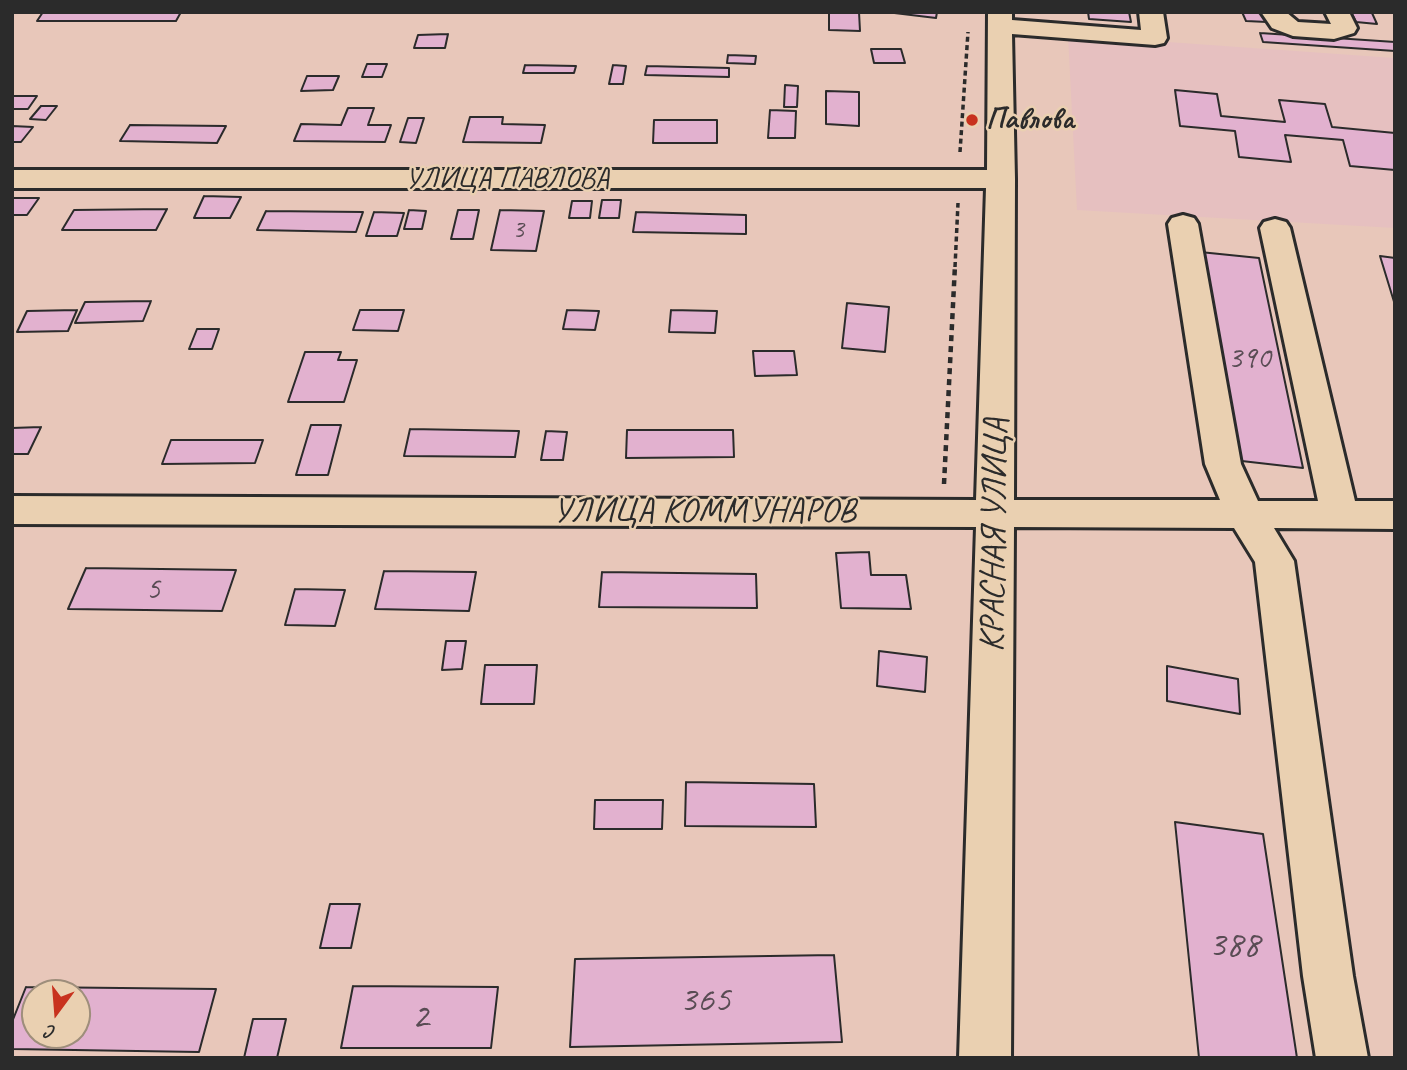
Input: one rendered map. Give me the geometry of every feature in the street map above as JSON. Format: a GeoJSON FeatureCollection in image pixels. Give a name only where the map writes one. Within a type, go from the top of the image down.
{"type":"FeatureCollection","features":[{"type":"Feature","properties":{"kind":"street"},"geometry":{"type":"LineString","coordinates":[[989,21],[1155,38],[1151,12]]}},
{"type":"Feature","properties":{"kind":"street"},"geometry":{"type":"LineString","coordinates":[[1273,12],[1280,23],[1293,29],[1334,32],[1345,28],[1337,12]]}},
{"type":"Feature","properties":{"kind":"street","name":"КРАСНАЯ УЛИЦА"},"geometry":{"type":"LineString","coordinates":[[985,1058],[1001,179],[989,21]]}},
{"type":"Feature","properties":{"kind":"street","name":"УЛИЦА ПАВЛОВА"},"geometry":{"type":"LineString","coordinates":[[12,179],[1001,179]]}},
{"type":"Feature","properties":{"kind":"street"},"geometry":{"type":"LineString","coordinates":[[1183,223],[1223,464],[1246,516],[1275,561],[1328,976],[1342,1058]]}},
{"type":"Feature","properties":{"kind":"street"},"geometry":{"type":"LineString","coordinates":[[1275,228],[1340,516]]}},
{"type":"Feature","properties":{"kind":"street","name":"УЛИЦА КОММУНАРОВ"},"geometry":{"type":"LineString","coordinates":[[12,510],[1395,515]]}},
{"type":"Feature","properties":{"kind":"path"},"geometry":{"type":"LineString","coordinates":[[943,513],[959,179],[989,21]]}},
{"type":"Feature","properties":{"kind":"shaded area"},"geometry":{"type":"Polygon","coordinates":[[[1068,35],[1395,58],[1395,228],[1077,210],[1068,35]]]}},
{"type":"Feature","properties":{"kind":"building"},"geometry":{"type":"Polygon","coordinates":[[[43,12],[181,12],[176,21],[37,21],[43,12]]]}},
{"type":"Feature","properties":{"kind":"building"},"geometry":{"type":"Polygon","coordinates":[[[829,12],[859,12],[860,31],[829,30],[829,12]]]}},
{"type":"Feature","properties":{"kind":"building"},"geometry":{"type":"Polygon","coordinates":[[[886,12],[937,12],[936,18],[886,12]]]}},
{"type":"Feature","properties":{"kind":"building"},"geometry":{"type":"Polygon","coordinates":[[[1088,12],[1129,12],[1131,22],[1089,19],[1088,12]]]}},
{"type":"Feature","properties":{"kind":"building"},"geometry":{"type":"Polygon","coordinates":[[[1242,12],[1263,12],[1267,22],[1246,21],[1242,12]]]}},
{"type":"Feature","properties":{"kind":"building"},"geometry":{"type":"Polygon","coordinates":[[[1351,12],[1372,13],[1377,24],[1356,22],[1351,12]]]}},
{"type":"Feature","properties":{"kind":"building"},"geometry":{"type":"Polygon","coordinates":[[[1260,33],[1395,42],[1395,51],[1263,42],[1260,33]]]}},
{"type":"Feature","properties":{"kind":"building"},"geometry":{"type":"Polygon","coordinates":[[[448,34],[445,48],[414,48],[418,35],[448,34]]]}},
{"type":"Feature","properties":{"kind":"building"},"geometry":{"type":"Polygon","coordinates":[[[871,49],[901,49],[905,63],[874,63],[871,49]]]}},
{"type":"Feature","properties":{"kind":"building"},"geometry":{"type":"Polygon","coordinates":[[[728,55],[756,56],[755,64],[727,63],[728,55]]]}},
{"type":"Feature","properties":{"kind":"building"},"geometry":{"type":"Polygon","coordinates":[[[367,64],[387,64],[382,77],[362,77],[367,64]]]}},
{"type":"Feature","properties":{"kind":"building"},"geometry":{"type":"Polygon","coordinates":[[[525,65],[576,66],[574,73],[523,73],[525,65]]]}},
{"type":"Feature","properties":{"kind":"building"},"geometry":{"type":"Polygon","coordinates":[[[613,65],[626,66],[623,84],[609,84],[613,65]]]}},
{"type":"Feature","properties":{"kind":"building"},"geometry":{"type":"Polygon","coordinates":[[[647,66],[729,68],[729,77],[645,75],[647,66]]]}},
{"type":"Feature","properties":{"kind":"building"},"geometry":{"type":"Polygon","coordinates":[[[307,76],[339,76],[333,90],[301,91],[307,76]]]}},
{"type":"Feature","properties":{"kind":"building"},"geometry":{"type":"Polygon","coordinates":[[[785,85],[798,86],[797,107],[784,107],[785,85]]]}},
{"type":"Feature","properties":{"kind":"building"},"geometry":{"type":"Polygon","coordinates":[[[1175,90],[1217,94],[1221,116],[1285,122],[1279,100],[1325,104],[1332,127],[1395,133],[1395,170],[1350,166],[1343,140],[1285,135],[1291,162],[1239,157],[1235,131],[1180,126],[1175,90]]]}},
{"type":"Feature","properties":{"kind":"building"},"geometry":{"type":"Polygon","coordinates":[[[826,91],[859,92],[859,126],[826,124],[826,91]]]}},
{"type":"Feature","properties":{"kind":"building"},"geometry":{"type":"Polygon","coordinates":[[[12,96],[37,96],[28,109],[12,109],[12,96]]]}},
{"type":"Feature","properties":{"kind":"building"},"geometry":{"type":"Polygon","coordinates":[[[41,106],[57,106],[46,120],[30,119],[41,106]]]}},
{"type":"Feature","properties":{"kind":"building"},"geometry":{"type":"Polygon","coordinates":[[[348,108],[374,108],[368,125],[391,125],[385,142],[294,141],[301,124],[341,125],[348,108]]]}},
{"type":"Feature","properties":{"kind":"building"},"geometry":{"type":"Polygon","coordinates":[[[770,110],[796,111],[795,138],[768,138],[770,110]]]}},
{"type":"Feature","properties":{"kind":"building"},"geometry":{"type":"Polygon","coordinates":[[[470,117],[503,117],[502,124],[545,125],[541,143],[463,142],[470,117]]]}},
{"type":"Feature","properties":{"kind":"building"},"geometry":{"type":"Polygon","coordinates":[[[408,118],[424,118],[416,143],[400,142],[408,118]]]}},
{"type":"Feature","properties":{"kind":"building"},"geometry":{"type":"Polygon","coordinates":[[[654,120],[717,120],[717,143],[653,143],[654,120]]]}},
{"type":"Feature","properties":{"kind":"building"},"geometry":{"type":"Polygon","coordinates":[[[130,125],[226,126],[217,143],[120,141],[130,125]]]}},
{"type":"Feature","properties":{"kind":"building"},"geometry":{"type":"Polygon","coordinates":[[[12,126],[33,127],[21,142],[12,142],[12,126]]]}},
{"type":"Feature","properties":{"kind":"building"},"geometry":{"type":"Polygon","coordinates":[[[204,196],[241,197],[230,218],[194,218],[204,196]]]}},
{"type":"Feature","properties":{"kind":"building"},"geometry":{"type":"Polygon","coordinates":[[[12,198],[39,198],[27,215],[12,215],[12,198]]]}},
{"type":"Feature","properties":{"kind":"building"},"geometry":{"type":"Polygon","coordinates":[[[602,200],[621,200],[619,218],[599,218],[602,200]]]}},
{"type":"Feature","properties":{"kind":"building"},"geometry":{"type":"Polygon","coordinates":[[[572,201],[592,201],[590,218],[569,218],[572,201]]]}},
{"type":"Feature","properties":{"kind":"building"},"geometry":{"type":"Polygon","coordinates":[[[167,209],[156,230],[62,230],[74,210],[167,209]]]}},
{"type":"Feature","properties":{"kind":"building"},"geometry":{"type":"Polygon","coordinates":[[[409,210],[426,211],[422,229],[404,229],[409,210]]]}},
{"type":"Feature","properties":{"kind":"building"},"geometry":{"type":"Polygon","coordinates":[[[458,210],[479,210],[473,239],[451,239],[458,210]]]}},
{"type":"Feature","properties":{"kind":"building"},"geometry":{"type":"Polygon","coordinates":[[[500,210],[544,211],[536,251],[491,250],[500,210]]]}},
{"type":"Feature","properties":{"kind":"building"},"geometry":{"type":"Polygon","coordinates":[[[266,211],[363,212],[356,232],[257,230],[266,211]]]}},
{"type":"Feature","properties":{"kind":"building"},"geometry":{"type":"Polygon","coordinates":[[[374,212],[404,213],[397,236],[366,236],[374,212]]]}},
{"type":"Feature","properties":{"kind":"building"},"geometry":{"type":"Polygon","coordinates":[[[636,212],[746,215],[746,234],[633,232],[636,212]]]}},
{"type":"Feature","properties":{"kind":"building"},"geometry":{"type":"Polygon","coordinates":[[[1200,252],[1259,258],[1303,468],[1233,460],[1200,252]]]}},
{"type":"Feature","properties":{"kind":"building"},"geometry":{"type":"Polygon","coordinates":[[[1380,256],[1395,258],[1395,305],[1380,256]]]}},
{"type":"Feature","properties":{"kind":"building"},"geometry":{"type":"Polygon","coordinates":[[[151,301],[143,321],[75,323],[85,302],[151,301]]]}},
{"type":"Feature","properties":{"kind":"building"},"geometry":{"type":"Polygon","coordinates":[[[847,303],[889,307],[885,352],[842,348],[847,303]]]}},
{"type":"Feature","properties":{"kind":"building"},"geometry":{"type":"Polygon","coordinates":[[[77,310],[68,331],[17,332],[27,311],[77,310]]]}},
{"type":"Feature","properties":{"kind":"building"},"geometry":{"type":"Polygon","coordinates":[[[360,310],[404,310],[398,331],[353,330],[360,310]]]}},
{"type":"Feature","properties":{"kind":"building"},"geometry":{"type":"Polygon","coordinates":[[[567,310],[599,311],[595,330],[563,329],[567,310]]]}},
{"type":"Feature","properties":{"kind":"building"},"geometry":{"type":"Polygon","coordinates":[[[671,310],[717,311],[715,333],[669,332],[671,310]]]}},
{"type":"Feature","properties":{"kind":"building"},"geometry":{"type":"Polygon","coordinates":[[[197,329],[219,329],[212,349],[189,349],[197,329]]]}},
{"type":"Feature","properties":{"kind":"building"},"geometry":{"type":"Polygon","coordinates":[[[753,351],[794,351],[797,375],[755,376],[753,351]]]}},
{"type":"Feature","properties":{"kind":"building"},"geometry":{"type":"Polygon","coordinates":[[[305,352],[341,352],[338,360],[357,360],[344,402],[288,402],[305,352]]]}},
{"type":"Feature","properties":{"kind":"building"},"geometry":{"type":"Polygon","coordinates":[[[311,425],[341,425],[328,475],[296,475],[311,425]]]}},
{"type":"Feature","properties":{"kind":"building"},"geometry":{"type":"Polygon","coordinates":[[[41,427],[28,454],[12,454],[12,428],[41,427]]]}},
{"type":"Feature","properties":{"kind":"building"},"geometry":{"type":"Polygon","coordinates":[[[410,429],[519,431],[515,457],[404,456],[410,429]]]}},
{"type":"Feature","properties":{"kind":"building"},"geometry":{"type":"Polygon","coordinates":[[[627,430],[733,430],[734,457],[626,458],[627,430]]]}},
{"type":"Feature","properties":{"kind":"building"},"geometry":{"type":"Polygon","coordinates":[[[546,431],[567,432],[563,460],[541,460],[546,431]]]}},
{"type":"Feature","properties":{"kind":"building"},"geometry":{"type":"Polygon","coordinates":[[[171,440],[263,440],[255,463],[162,464],[171,440]]]}},
{"type":"Feature","properties":{"kind":"building"},"geometry":{"type":"Polygon","coordinates":[[[869,552],[871,575],[906,575],[911,609],[841,608],[836,553],[869,552]]]}},
{"type":"Feature","properties":{"kind":"building"},"geometry":{"type":"Polygon","coordinates":[[[86,568],[236,570],[222,611],[68,609],[86,568]]]}},
{"type":"Feature","properties":{"kind":"building"},"geometry":{"type":"Polygon","coordinates":[[[384,571],[476,572],[469,611],[375,609],[384,571]]]}},
{"type":"Feature","properties":{"kind":"building"},"geometry":{"type":"Polygon","coordinates":[[[602,572],[756,574],[757,608],[599,607],[602,572]]]}},
{"type":"Feature","properties":{"kind":"building"},"geometry":{"type":"Polygon","coordinates":[[[295,589],[345,590],[335,626],[285,625],[295,589]]]}},
{"type":"Feature","properties":{"kind":"building"},"geometry":{"type":"Polygon","coordinates":[[[446,641],[466,641],[462,669],[442,670],[446,641]]]}},
{"type":"Feature","properties":{"kind":"building"},"geometry":{"type":"Polygon","coordinates":[[[879,651],[927,657],[925,692],[877,686],[879,651]]]}},
{"type":"Feature","properties":{"kind":"building"},"geometry":{"type":"Polygon","coordinates":[[[485,665],[537,665],[534,704],[481,704],[485,665]]]}},
{"type":"Feature","properties":{"kind":"building"},"geometry":{"type":"Polygon","coordinates":[[[1167,666],[1238,679],[1240,714],[1167,701],[1167,666]]]}},
{"type":"Feature","properties":{"kind":"building"},"geometry":{"type":"Polygon","coordinates":[[[686,782],[814,784],[816,827],[685,826],[686,782]]]}},
{"type":"Feature","properties":{"kind":"building"},"geometry":{"type":"Polygon","coordinates":[[[595,800],[663,800],[662,829],[594,829],[595,800]]]}},
{"type":"Feature","properties":{"kind":"building"},"geometry":{"type":"Polygon","coordinates":[[[1175,822],[1263,834],[1297,1058],[1199,1058],[1175,822]]]}},
{"type":"Feature","properties":{"kind":"building"},"geometry":{"type":"Polygon","coordinates":[[[330,904],[360,904],[351,948],[320,948],[330,904]]]}},
{"type":"Feature","properties":{"kind":"building"},"geometry":{"type":"Polygon","coordinates":[[[834,955],[842,1042],[570,1047],[575,959],[834,955]]]}},
{"type":"Feature","properties":{"kind":"building"},"geometry":{"type":"Polygon","coordinates":[[[353,986],[498,987],[491,1048],[341,1048],[353,986]]]}},
{"type":"Feature","properties":{"kind":"building"},"geometry":{"type":"Polygon","coordinates":[[[91,988],[216,989],[199,1052],[12,1049],[12,1022],[21,1000],[21,1049],[91,1049],[91,988]]]}},
{"type":"Feature","properties":{"kind":"building"},"geometry":{"type":"Polygon","coordinates":[[[253,1019],[286,1019],[277,1058],[244,1058],[253,1019]]]}},
{"type":"Feature","properties":{"kind":"place","name":"Павлова"},"geometry":{"type":"Point","coordinates":[972,120]}}]}
